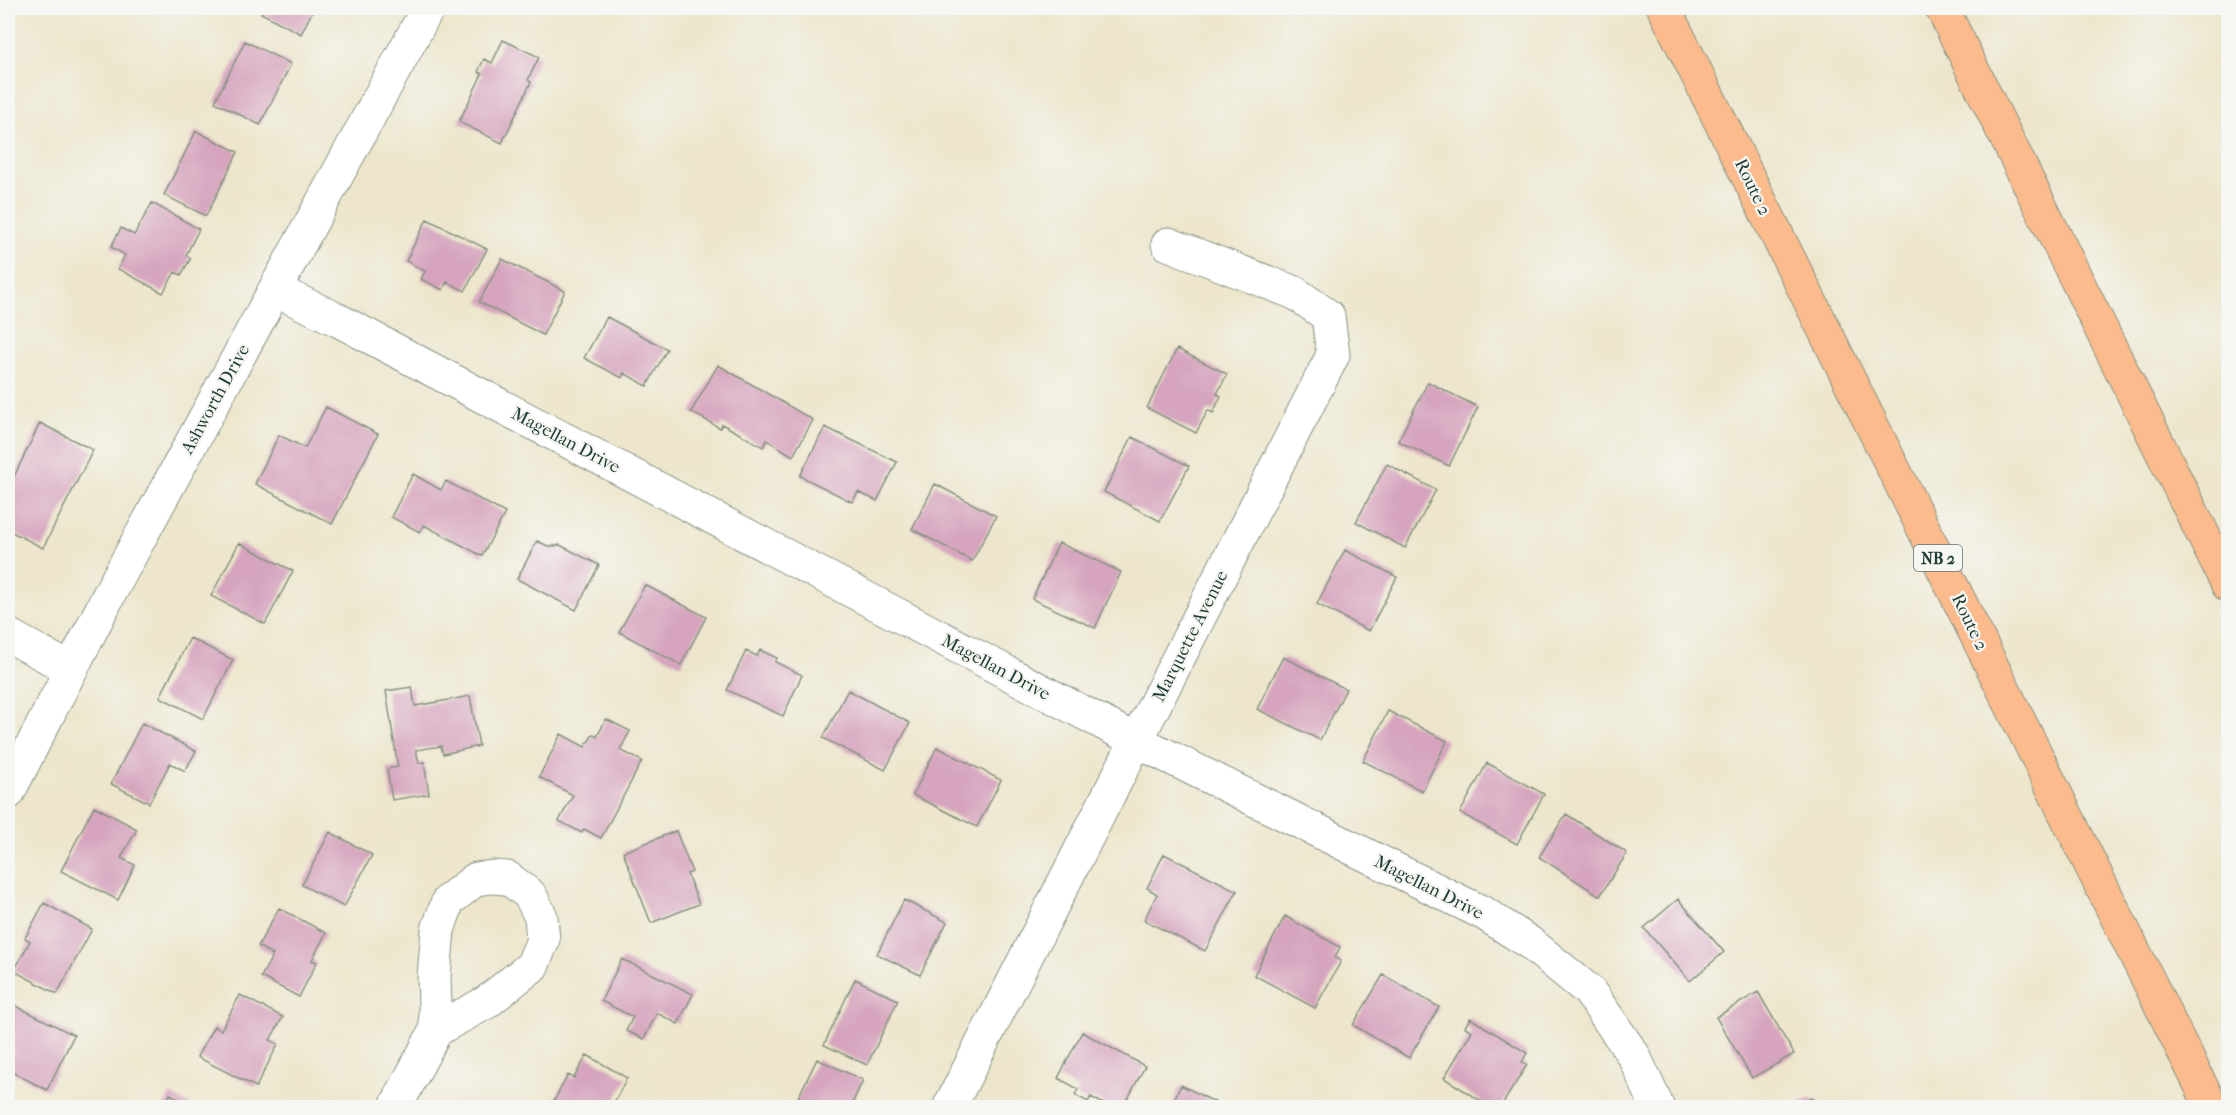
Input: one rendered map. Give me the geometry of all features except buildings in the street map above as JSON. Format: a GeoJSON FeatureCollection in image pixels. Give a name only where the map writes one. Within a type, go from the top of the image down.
{"type":"FeatureCollection","features":[{"type":"Feature","properties":{"kind":"highway","name":"Route 2"},"geometry":{"type":"LineString","coordinates":[[1664,8],[2211,1107]]}},
{"type":"Feature","properties":{"kind":"highway"},"geometry":{"type":"LineString","coordinates":[[1942,8],[2229,585]]}},
{"type":"Feature","properties":{"kind":"street","name":"Ashworth Drive"},"geometry":{"type":"LineString","coordinates":[[8,793],[70,669],[428,8]]}},
{"type":"Feature","properties":{"kind":"street","name":"Marquette Avenue"},"geometry":{"type":"LineString","coordinates":[[949,1107],[1333,355],[1328,316],[1295,294],[1168,244]]}},
{"type":"Feature","properties":{"kind":"street","name":"Magellan Drive"},"geometry":{"type":"LineString","coordinates":[[276,290],[1137,741],[1485,914],[1530,943],[1589,992],[1634,1056],[1658,1107]]}},
{"type":"Feature","properties":{"kind":"street"},"geometry":{"type":"LineString","coordinates":[[8,635],[70,669]]}},
{"type":"Feature","properties":{"kind":"street"},"geometry":{"type":"LineString","coordinates":[[395,1107],[436,1030],[434,976],[438,930],[448,901],[476,879],[508,878],[530,895],[541,917],[543,940],[532,966],[487,1002],[436,1030]]}}]}
